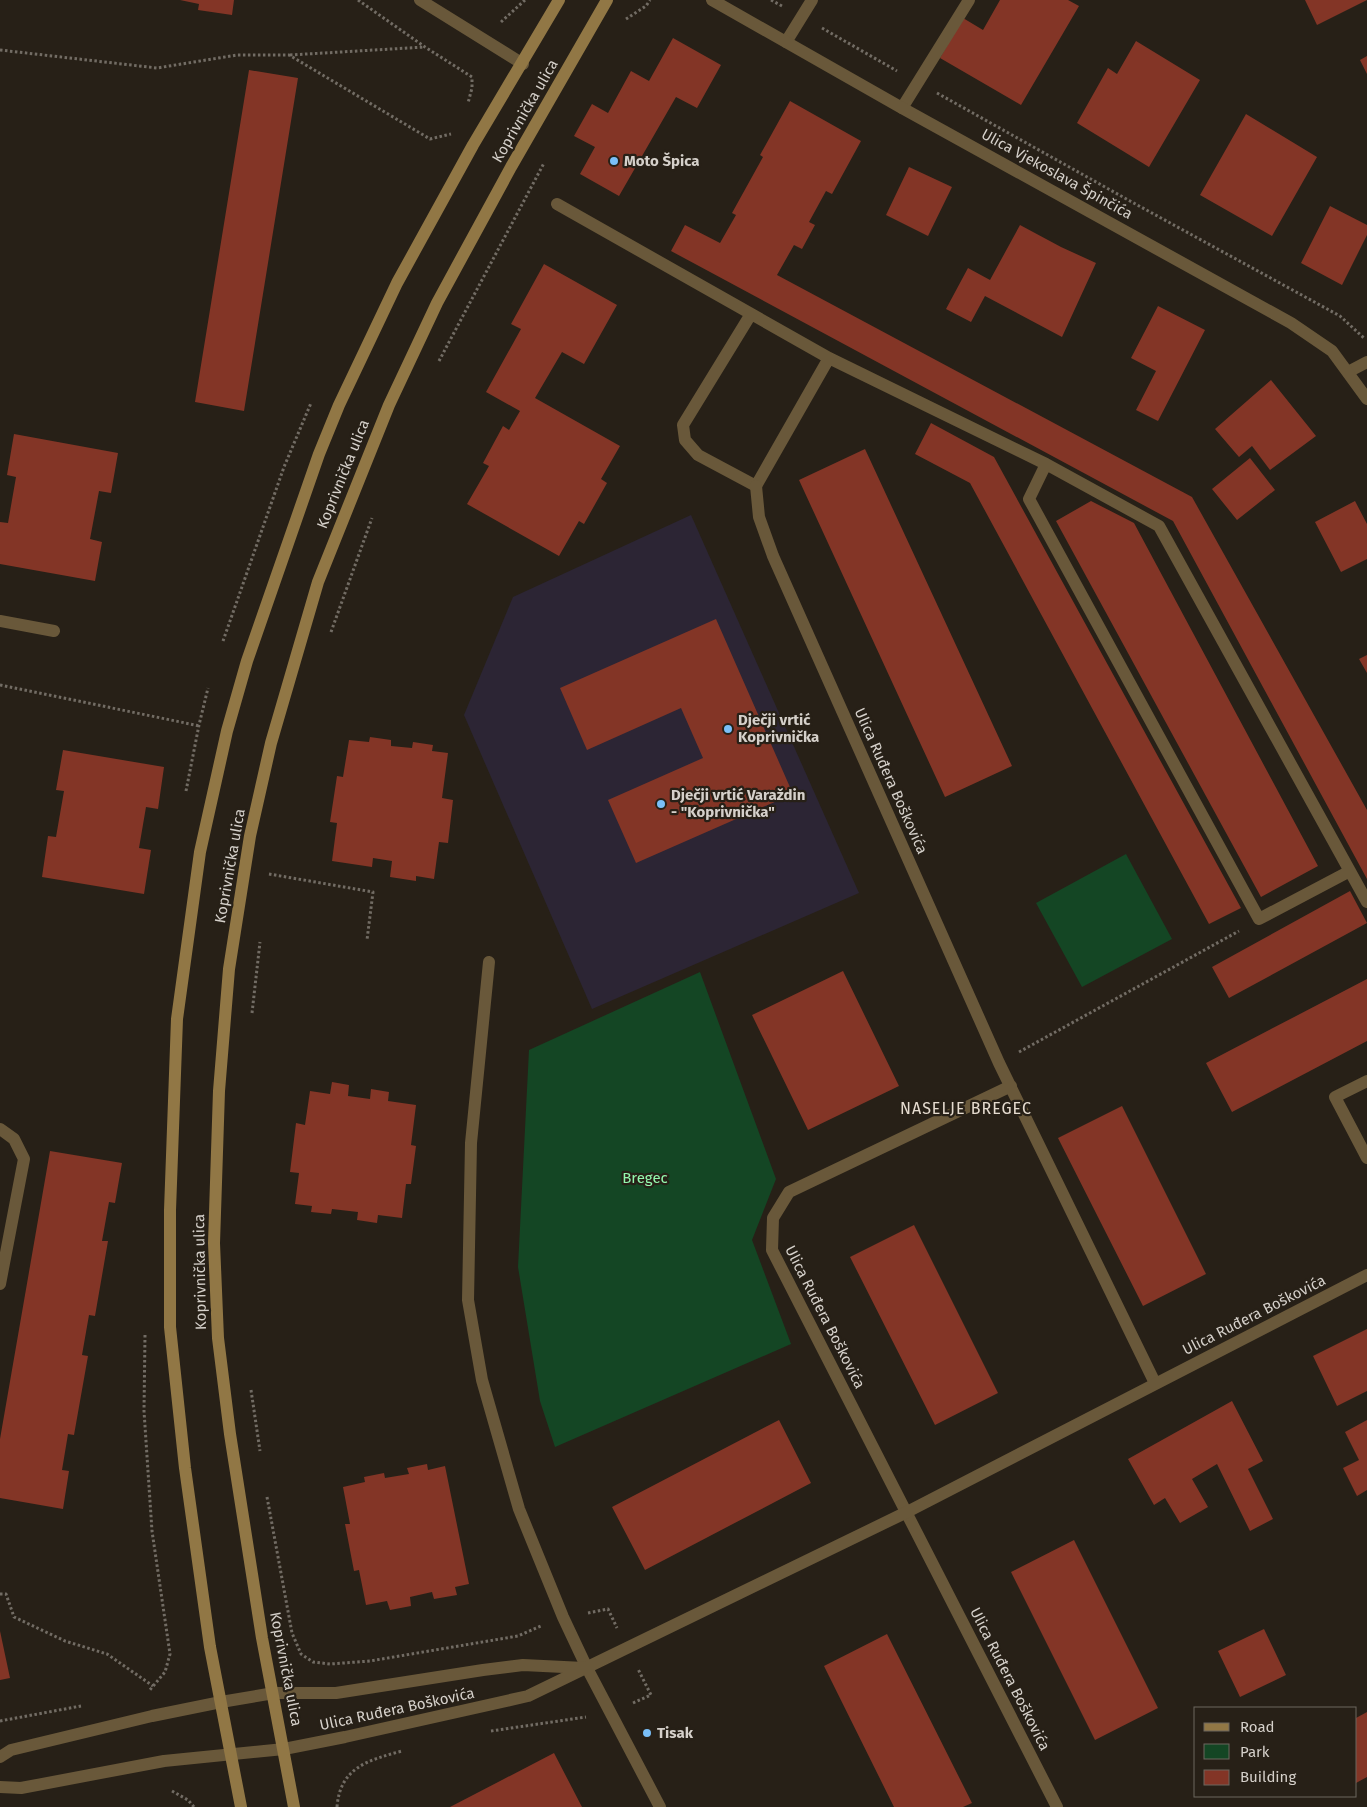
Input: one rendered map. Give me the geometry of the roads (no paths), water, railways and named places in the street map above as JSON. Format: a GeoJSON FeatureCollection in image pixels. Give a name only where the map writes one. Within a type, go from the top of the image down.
{"type":"FeatureCollection","features":[{"type":"Feature","properties":{"kind":"main road","name":"Koprivnička ulica"},"geometry":{"type":"LineString","coordinates":[[240,1807],[210,1647],[188,1487],[170,1327],[170,1210],[177,1019],[200,852],[227,731],[247,662],[319,454],[339,405],[397,283],[473,144],[559,0]]}},
{"type":"Feature","properties":{"kind":"main road","name":"Koprivnička ulica"},"geometry":{"type":"LineString","coordinates":[[294,1807],[274,1693],[262,1638],[230,1434],[218,1338],[214,1243],[219,1091],[229,969],[250,836],[271,743],[318,582],[389,405],[437,303],[607,0]]}},
{"type":"Feature","properties":{"kind":"street"},"geometry":{"type":"LineString","coordinates":[[420,0],[522,64]]}},
{"type":"Feature","properties":{"kind":"street","name":"Ulica Vjekoslava Špinčića"},"geometry":{"type":"LineString","coordinates":[[712,0],[902,108],[1291,322],[1332,351],[1367,399]]}},
{"type":"Feature","properties":{"kind":"street"},"geometry":{"type":"LineString","coordinates":[[786,42],[812,0]]}},
{"type":"Feature","properties":{"kind":"street"},"geometry":{"type":"LineString","coordinates":[[902,108],[969,0]]}},
{"type":"Feature","properties":{"kind":"street"},"geometry":{"type":"LineString","coordinates":[[557,204],[829,358],[1046,464],[1159,526],[1367,902]]}},
{"type":"Feature","properties":{"kind":"street"},"geometry":{"type":"LineString","coordinates":[[752,314],[683,425],[685,440],[698,455],[756,486],[829,358]]}},
{"type":"Feature","properties":{"kind":"street"},"geometry":{"type":"LineString","coordinates":[[1348,372],[1367,362]]}},
{"type":"Feature","properties":{"kind":"street"},"geometry":{"type":"LineString","coordinates":[[1046,464],[1029,499],[1259,919],[1350,871]]}},
{"type":"Feature","properties":{"kind":"street","name":"Ulica Ruđera Boškovića"},"geometry":{"type":"LineString","coordinates":[[756,486],[759,517],[773,556],[999,1062],[1155,1383]]}},
{"type":"Feature","properties":{"kind":"street"},"geometry":{"type":"LineString","coordinates":[[0,621],[54,631]]}},
{"type":"Feature","properties":{"kind":"street"},"geometry":{"type":"LineString","coordinates":[[489,962],[471,1142],[468,1300],[482,1380],[519,1509],[587,1668],[660,1807]]}},
{"type":"Feature","properties":{"kind":"street"},"geometry":{"type":"LineString","coordinates":[[1367,1081],[1335,1097],[1367,1158]]}},
{"type":"Feature","properties":{"kind":"street","name":"Ulica Ruđera Boškovića"},"geometry":{"type":"LineString","coordinates":[[1011,1086],[789,1192],[773,1218],[772,1250],[1058,1807]]}},
{"type":"Feature","properties":{"kind":"street"},"geometry":{"type":"LineString","coordinates":[[0,1129],[14,1140],[24,1159],[0,1284]]}},
{"type":"Feature","properties":{"kind":"street","name":"Ulica Ruđera Boškovića"},"geometry":{"type":"LineString","coordinates":[[0,1787],[21,1788],[154,1763],[284,1749],[528,1696],[907,1512],[1367,1275]]}},
{"type":"Feature","properties":{"kind":"street","name":"Ulica Ruđera Boškovića"},"geometry":{"type":"LineString","coordinates":[[0,1757],[11,1750],[221,1702],[274,1693],[336,1693],[523,1665],[587,1668]]}},
{"type":"Feature","properties":{"kind":"place","name":"Moto Špica"},"geometry":{"type":"Point","coordinates":[614,161]}},
{"type":"Feature","properties":{"kind":"place","name":"Dječji vrtić Koprivnička"},"geometry":{"type":"Point","coordinates":[728,729]}},
{"type":"Feature","properties":{"kind":"place","name":"Dječji vrtić Varaždin - \"Koprivnička\""},"geometry":{"type":"Point","coordinates":[661,804]}},
{"type":"Feature","properties":{"kind":"place","name":"Tisak"},"geometry":{"type":"Point","coordinates":[647,1733]}},
{"type":"Feature","properties":{"kind":"district","name":"NASELJE BREGEC"},"geometry":{"type":"Point","coordinates":[966,1108]}},
{"type":"Feature","properties":{"kind":"park label","name":"Bregec"},"geometry":{"type":"Point","coordinates":[645,1178]}}]}
